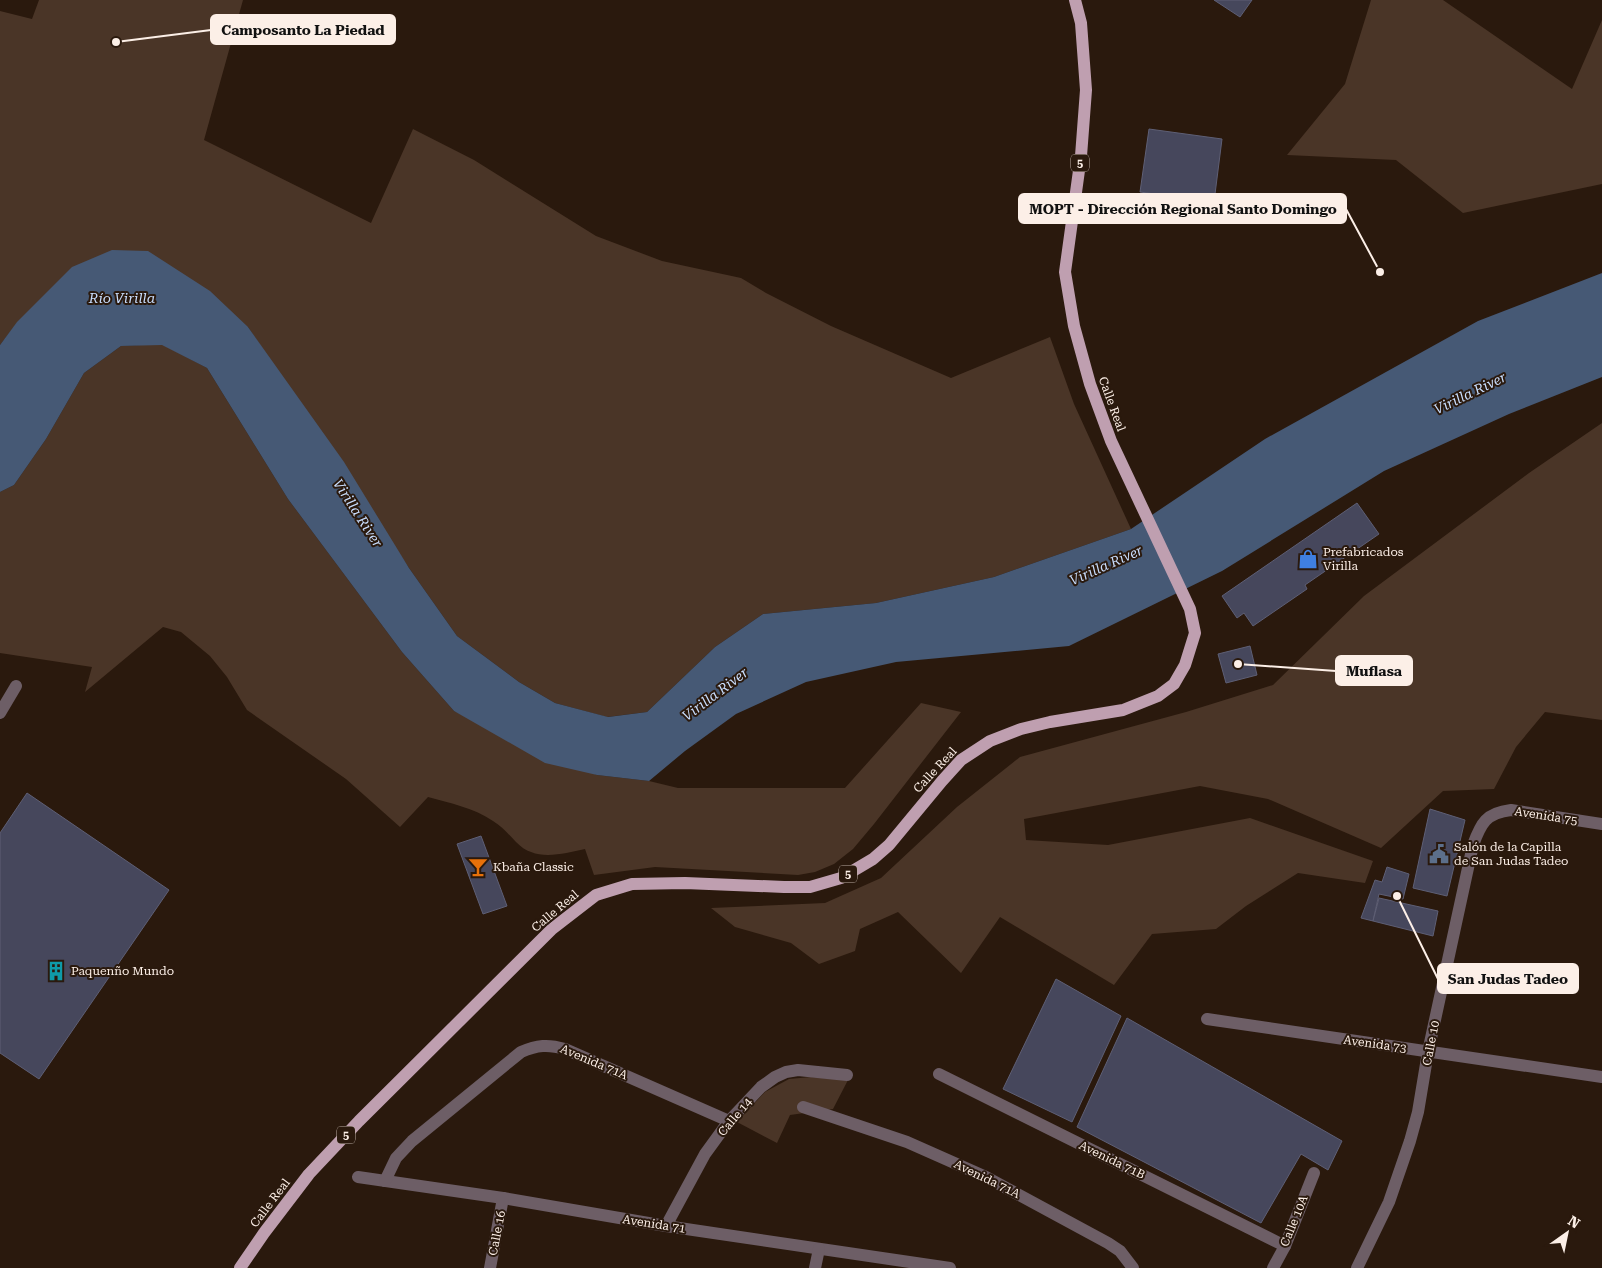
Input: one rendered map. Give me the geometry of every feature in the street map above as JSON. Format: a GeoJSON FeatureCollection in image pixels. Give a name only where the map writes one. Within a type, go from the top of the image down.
{"type":"FeatureCollection","features":[{"type":"Feature","properties":{"kind":"main road","name":"Calle Real"},"geometry":{"type":"LineString","coordinates":[[240,1268],[309,1174],[358,1121],[552,929],[596,895],[632,884],[685,882],[810,887],[841,878],[873,859],[888,845],[961,760],[990,741],[1028,727],[1123,710],[1158,696],[1174,684],[1185,665],[1195,633],[1190,609],[1111,441],[1090,384],[1074,326],[1066,272],[1081,156],[1086,90],[1082,23],[1075,0]]}},
{"type":"Feature","properties":{"kind":"street"},"geometry":{"type":"LineString","coordinates":[[0,713],[16,686]]}},
{"type":"Feature","properties":{"kind":"street","name":"Avenida 75"},"geometry":{"type":"LineString","coordinates":[[1491,815],[1500,811],[1511,810],[1602,824]]}},
{"type":"Feature","properties":{"kind":"street","name":"Calle 10"},"geometry":{"type":"LineString","coordinates":[[1357,1268],[1378,1227],[1401,1170],[1418,1112],[1428,1052],[1473,845],[1478,830],[1491,815]]}},
{"type":"Feature","properties":{"kind":"street","name":"Avenida 73"},"geometry":{"type":"LineString","coordinates":[[1207,1019],[1602,1077]]}},
{"type":"Feature","properties":{"kind":"street","name":"Avenida 71A"},"geometry":{"type":"LineString","coordinates":[[385,1181],[396,1158],[412,1141],[521,1052],[534,1046],[550,1045],[565,1048],[729,1121]]}},
{"type":"Feature","properties":{"kind":"street","name":"Calle 14"},"geometry":{"type":"LineString","coordinates":[[666,1226],[705,1154],[729,1121],[761,1087],[775,1077],[786,1072],[798,1070],[847,1075]]}},
{"type":"Feature","properties":{"kind":"street","name":"Avenida 71B"},"geometry":{"type":"LineString","coordinates":[[939,1074],[1285,1246]]}},
{"type":"Feature","properties":{"kind":"street","name":"Avenida 71A"},"geometry":{"type":"LineString","coordinates":[[803,1107],[907,1142],[986,1177],[1108,1242],[1120,1251],[1131,1265]]}},
{"type":"Feature","properties":{"kind":"street","name":"Calle 10A"},"geometry":{"type":"LineString","coordinates":[[1273,1268],[1285,1246],[1314,1173]]}},
{"type":"Feature","properties":{"kind":"street","name":"Avenida 71"},"geometry":{"type":"LineString","coordinates":[[358,1176],[504,1198],[666,1226],[950,1268]]}},
{"type":"Feature","properties":{"kind":"street","name":"Calle 16"},"geometry":{"type":"LineString","coordinates":[[490,1268],[504,1198]]}},
{"type":"Feature","properties":{"kind":"street"},"geometry":{"type":"LineString","coordinates":[[815,1268],[819,1249]]}},
{"type":"Feature","properties":{"kind":"shaded area"},"geometry":{"type":"Polygon","coordinates":[[[39,0],[243,0],[204,140],[371,223],[413,129],[474,160],[596,236],[662,261],[741,278],[831,326],[951,378],[1050,337],[1074,404],[1131,529],[994,577],[876,603],[763,614],[715,647],[647,712],[607,717],[555,703],[519,682],[457,636],[409,568],[248,327],[17,323],[0,345],[0,11],[32,19],[39,0]]]}},
{"type":"Feature","properties":{"kind":"shaded area"},"geometry":{"type":"Polygon","coordinates":[[[1371,0],[1443,0],[1572,89],[1602,20],[1602,184],[1463,213],[1396,160],[1287,155],[1345,84],[1371,0]]]}},
{"type":"Feature","properties":{"kind":"shaded area"},"geometry":{"type":"Polygon","coordinates":[[[162,344],[207,368],[288,499],[402,652],[454,711],[597,775],[649,781],[678,788],[845,788],[921,703],[961,712],[874,824],[853,849],[834,864],[815,872],[798,875],[655,867],[594,875],[585,849],[549,855],[531,852],[523,848],[500,826],[486,816],[462,806],[428,797],[400,827],[346,779],[247,710],[227,677],[210,656],[181,632],[163,627],[85,692],[92,667],[0,653],[0,492],[14,485],[46,439],[84,373],[121,346],[162,344]]]}},
{"type":"Feature","properties":{"kind":"shaded area"},"geometry":{"type":"Polygon","coordinates":[[[1602,423],[1602,720],[1545,712],[1516,747],[1494,789],[1443,791],[1381,848],[1268,799],[1200,786],[1024,819],[1026,840],[1108,845],[1250,818],[1373,861],[1365,883],[1298,873],[1246,906],[1216,929],[1152,934],[1114,985],[1000,917],[961,973],[898,912],[860,929],[855,951],[819,964],[791,943],[735,927],[711,908],[825,903],[881,878],[957,807],[1020,757],[1186,712],[1273,685],[1364,596],[1529,473],[1602,423]]]}},
{"type":"Feature","properties":{"kind":"shaded area"},"geometry":{"type":"Polygon","coordinates":[[[811,1077],[848,1080],[833,1109],[790,1115],[777,1143],[737,1122],[765,1092],[789,1079],[811,1077]]]}},
{"type":"Feature","properties":{"kind":"water","name":"Río Virilla"},"geometry":{"type":"Polygon","coordinates":[[[112,250],[148,251],[210,291],[248,327],[344,462],[409,568],[457,636],[519,682],[555,703],[608,717],[647,712],[715,647],[763,614],[876,603],[994,577],[1131,529],[1265,439],[1478,321],[1602,273],[1602,377],[1509,414],[1384,471],[1222,571],[1069,646],[896,662],[806,682],[736,714],[685,751],[649,781],[597,775],[545,763],[454,711],[402,652],[288,499],[207,368],[162,345],[121,346],[84,373],[46,439],[14,485],[0,492],[0,345],[17,322],[72,267],[112,250]]]}},
{"type":"Feature","properties":{"kind":"building"},"geometry":{"type":"Polygon","coordinates":[[[1214,0],[1252,0],[1240,17],[1214,0]]]}},
{"type":"Feature","properties":{"kind":"building"},"geometry":{"type":"Polygon","coordinates":[[[1149,129],[1222,139],[1214,202],[1140,192],[1149,129]]]}},
{"type":"Feature","properties":{"kind":"building","name":"Prefabricados Virilla"},"geometry":{"type":"Polygon","coordinates":[[[1357,503],[1379,534],[1305,585],[1307,589],[1253,626],[1244,613],[1237,618],[1222,596],[1357,503]]]}},
{"type":"Feature","properties":{"kind":"building"},"geometry":{"type":"Polygon","coordinates":[[[1250,646],[1257,675],[1226,683],[1218,654],[1250,646]]]}},
{"type":"Feature","properties":{"kind":"building","name":"Paquenño Mundo"},"geometry":{"type":"Polygon","coordinates":[[[27,793],[169,890],[39,1079],[0,1053],[0,833],[27,793]]]}},
{"type":"Feature","properties":{"kind":"building","name":"Salón de la Capilla de San Judas Tadeo"},"geometry":{"type":"Polygon","coordinates":[[[1430,809],[1465,820],[1447,896],[1413,888],[1430,809]]]}},
{"type":"Feature","properties":{"kind":"building"},"geometry":{"type":"Polygon","coordinates":[[[481,836],[507,906],[483,914],[457,844],[481,836]]]}},
{"type":"Feature","properties":{"kind":"building"},"geometry":{"type":"Polygon","coordinates":[[[1387,867],[1409,874],[1403,899],[1379,894],[1373,921],[1361,918],[1375,880],[1382,882],[1387,867]]]}},
{"type":"Feature","properties":{"kind":"building"},"geometry":{"type":"Polygon","coordinates":[[[1379,898],[1438,911],[1433,936],[1373,921],[1379,898]]]}},
{"type":"Feature","properties":{"kind":"building"},"geometry":{"type":"Polygon","coordinates":[[[1056,979],[1121,1016],[1072,1122],[1003,1089],[1056,979]]]}},
{"type":"Feature","properties":{"kind":"building"},"geometry":{"type":"Polygon","coordinates":[[[1127,1018],[1342,1141],[1328,1170],[1301,1154],[1261,1223],[1077,1127],[1127,1018]]]}},
{"type":"Feature","properties":{"kind":"place","name":"Camposanto La Piedad"},"geometry":{"type":"Point","coordinates":[116,42]}},
{"type":"Feature","properties":{"kind":"place","name":"MOPT - Dirección Regional Santo Domingo"},"geometry":{"type":"Point","coordinates":[1380,272]}},
{"type":"Feature","properties":{"kind":"place","name":"Prefabricados Virilla"},"geometry":{"type":"Point","coordinates":[1308,559]}},
{"type":"Feature","properties":{"kind":"place","name":"Muflasa"},"geometry":{"type":"Point","coordinates":[1238,664]}},
{"type":"Feature","properties":{"kind":"place","name":"Salón de la Capilla de San Judas Tadeo"},"geometry":{"type":"Point","coordinates":[1439,854]}},
{"type":"Feature","properties":{"kind":"place","name":"Kbaña Classic"},"geometry":{"type":"Point","coordinates":[478,867]}},
{"type":"Feature","properties":{"kind":"place","name":"San Judas Tadeo"},"geometry":{"type":"Point","coordinates":[1397,896]}},
{"type":"Feature","properties":{"kind":"place","name":"Paquenño Mundo"},"geometry":{"type":"Point","coordinates":[56,971]}},
{"type":"Feature","properties":{"kind":"water label","name":"Virilla River"},"geometry":{"type":"Point","coordinates":[1470,393]}},
{"type":"Feature","properties":{"kind":"water label","name":"Virilla River"},"geometry":{"type":"Point","coordinates":[358,513]}},
{"type":"Feature","properties":{"kind":"water label","name":"Virilla River"},"geometry":{"type":"Point","coordinates":[1106,565]}},
{"type":"Feature","properties":{"kind":"water label","name":"Virilla River"},"geometry":{"type":"Point","coordinates":[715,694]}}]}
